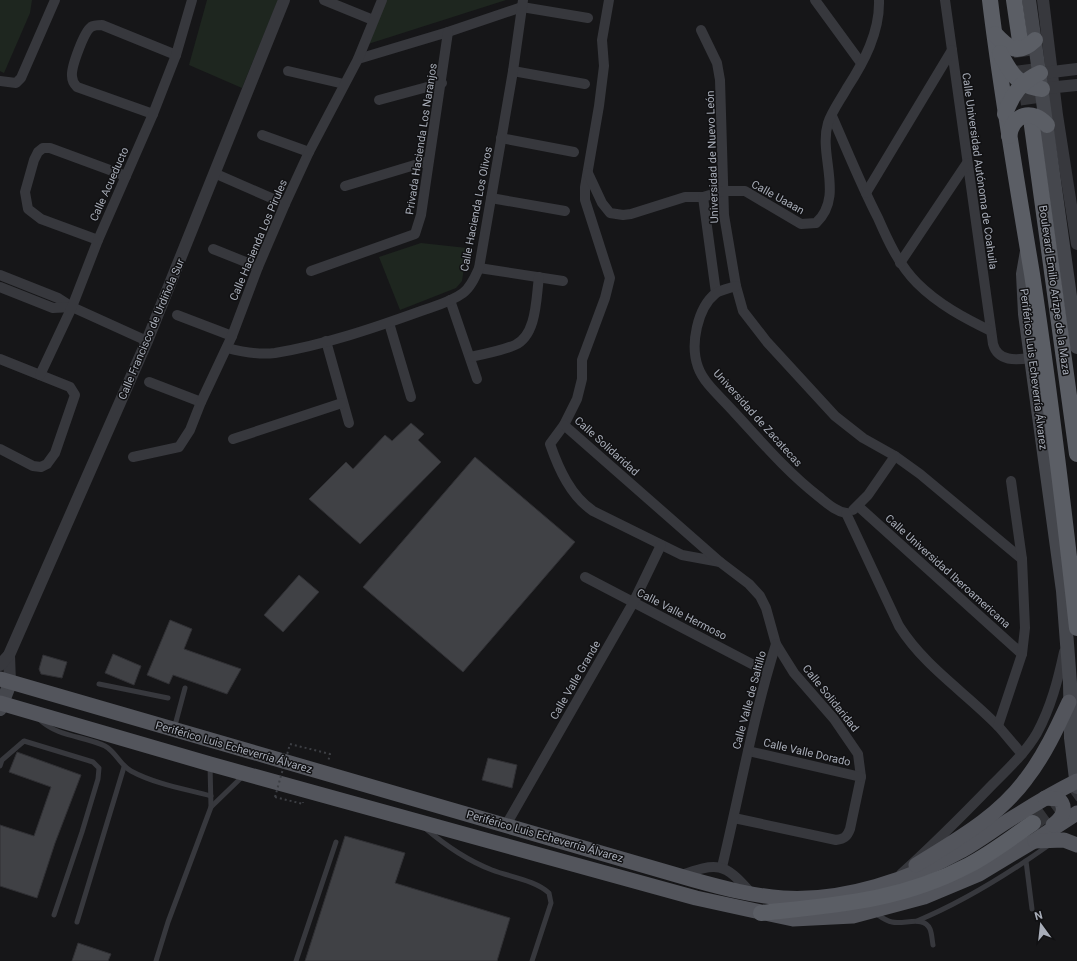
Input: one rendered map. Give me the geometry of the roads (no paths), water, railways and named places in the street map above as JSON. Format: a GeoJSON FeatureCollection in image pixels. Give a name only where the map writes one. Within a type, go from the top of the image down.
{"type":"FeatureCollection","features":[{"type":"Feature","properties":{"kind":"highway","name":"Periférico Luis Echeverría Álvarez"},"geometry":{"type":"LineString","coordinates":[[990,0],[1005,114],[1010,136],[1027,248]]}},
{"type":"Feature","properties":{"kind":"highway"},"geometry":{"type":"LineString","coordinates":[[995,39],[1012,49],[1020,50],[1027,48],[1028,40],[1014,0]]}},
{"type":"Feature","properties":{"kind":"highway"},"geometry":{"type":"LineString","coordinates":[[995,39],[1010,72],[1022,84]]}},
{"type":"Feature","properties":{"kind":"highway"},"geometry":{"type":"LineString","coordinates":[[1005,114],[1010,100],[1022,84],[1047,80]]}},
{"type":"Feature","properties":{"kind":"highway"},"geometry":{"type":"LineString","coordinates":[[1010,136],[1014,124],[1024,116],[1033,115],[1041,118],[1040,126]]}},
{"type":"Feature","properties":{"kind":"highway","name":"Boulevard Emilio Arizpe de la Maza"},"geometry":{"type":"LineString","coordinates":[[1040,126],[1077,454]]}},
{"type":"Feature","properties":{"kind":"highway","name":"Boulevard Emilio Arizpe de la Maza"},"geometry":{"type":"LineString","coordinates":[[1027,248],[1057,454],[1077,628]]}},
{"type":"Feature","properties":{"kind":"highway"},"geometry":{"type":"LineString","coordinates":[[761,913],[852,904],[884,897],[914,888],[970,864],[1032,823]]}},
{"type":"Feature","properties":{"kind":"main road"},"geometry":{"type":"LineString","coordinates":[[1029,0],[1028,40],[1047,80],[1040,126],[1063,252],[1077,347]]}},
{"type":"Feature","properties":{"kind":"main road","name":"Periférico Luis Echeverría Álvarez"},"geometry":{"type":"LineString","coordinates":[[1027,248],[1022,274],[1023,292],[1063,592],[1066,644],[1073,697],[1071,738],[1077,787]]}},
{"type":"Feature","properties":{"kind":"main road"},"geometry":{"type":"LineString","coordinates":[[1,705],[5,681]]}},
{"type":"Feature","properties":{"kind":"main road","name":"Periférico Luis Echeverría Álvarez"},"geometry":{"type":"LineString","coordinates":[[5,681],[242,748],[679,876],[751,893],[783,898],[808,899],[835,895],[902,878],[942,862],[1045,798],[1077,782]]}},
{"type":"Feature","properties":{"kind":"main road"},"geometry":{"type":"LineString","coordinates":[[871,887],[901,874],[966,834],[987,819],[1009,799],[1026,779],[1041,756],[1073,697]]}},
{"type":"Feature","properties":{"kind":"main road","name":"Periférico Luis Echeverría Álvarez"},"geometry":{"type":"LineString","coordinates":[[1,705],[32,712],[245,774],[696,898],[778,917],[810,919],[853,916],[873,912],[924,897],[979,874],[1077,813]]}},
{"type":"Feature","properties":{"kind":"main road"},"geometry":{"type":"LineString","coordinates":[[210,764],[227,753],[242,748]]}},
{"type":"Feature","properties":{"kind":"main road"},"geometry":{"type":"LineString","coordinates":[[1034,841],[1059,820],[1064,811],[1059,799],[1045,798]]}},
{"type":"Feature","properties":{"kind":"main road"},"geometry":{"type":"LineString","coordinates":[[1034,841],[1064,840],[1077,845]]}},
{"type":"Feature","properties":{"kind":"street"},"geometry":{"type":"LineString","coordinates":[[0,81],[16,83],[21,78],[28,66],[55,0]]}},
{"type":"Feature","properties":{"kind":"street","name":"Calle Acueducto"},"geometry":{"type":"LineString","coordinates":[[40,375],[72,307],[98,240],[153,114],[176,55],[192,0]]}},
{"type":"Feature","properties":{"kind":"street","name":"Calle Francisco de Urdiñola Sur"},"geometry":{"type":"LineString","coordinates":[[5,681],[9,655],[146,341],[284,0]]}},
{"type":"Feature","properties":{"kind":"street"},"geometry":{"type":"LineString","coordinates":[[324,0],[373,20]]}},
{"type":"Feature","properties":{"kind":"street","name":"Calle Hacienda Los Pirules"},"geometry":{"type":"LineString","coordinates":[[133,457],[179,447],[190,430],[200,402],[227,348],[258,266],[308,152],[358,59],[382,0]]}},
{"type":"Feature","properties":{"kind":"street","name":"Calle Solidaridad"},"geometry":{"type":"LineString","coordinates":[[609,0],[602,40],[604,66],[585,200],[610,278],[582,360],[582,379],[577,399],[564,425],[720,562]]}},
{"type":"Feature","properties":{"kind":"street"},"geometry":{"type":"LineString","coordinates":[[815,0],[861,63]]}},
{"type":"Feature","properties":{"kind":"street","name":"Calle Uaaan"},"geometry":{"type":"LineString","coordinates":[[588,173],[602,203],[610,213],[623,215],[631,214],[685,197],[703,197],[723,191],[745,191],[796,221],[807,225],[816,223],[824,214],[829,198],[830,175],[826,142],[828,123],[861,63],[875,33],[879,0]]}},
{"type":"Feature","properties":{"kind":"street","name":"Calle Universidad Autónoma de Coahuila"},"geometry":{"type":"LineString","coordinates":[[945,0],[993,344],[998,355],[1004,358],[1031,358]]}},
{"type":"Feature","properties":{"kind":"street"},"geometry":{"type":"LineString","coordinates":[[1043,0],[1047,80],[1077,244]]}},
{"type":"Feature","properties":{"kind":"street"},"geometry":{"type":"LineString","coordinates":[[358,59],[448,32],[522,3],[588,18]]}},
{"type":"Feature","properties":{"kind":"street","name":"Calle Hacienda Los Olivos"},"geometry":{"type":"LineString","coordinates":[[227,348],[242,352],[274,353],[326,341],[389,323],[450,300],[469,288],[479,268],[513,72],[522,3]]}},
{"type":"Feature","properties":{"kind":"street"},"geometry":{"type":"LineString","coordinates":[[153,114],[76,87],[72,77],[73,67],[86,33],[95,25],[102,25],[176,55]]}},
{"type":"Feature","properties":{"kind":"street","name":"Universidad de Nuevo León"},"geometry":{"type":"LineString","coordinates":[[701,30],[717,63],[720,80],[725,221],[736,286],[743,311],[750,321],[835,416],[863,438],[895,456],[920,474],[1022,559]]}},
{"type":"Feature","properties":{"kind":"street","name":"Privada Hacienda Los Naranjos"},"geometry":{"type":"LineString","coordinates":[[311,271],[415,234],[421,215],[428,161],[442,83],[448,32]]}},
{"type":"Feature","properties":{"kind":"street"},"geometry":{"type":"LineString","coordinates":[[866,193],[952,50]]}},
{"type":"Feature","properties":{"kind":"street"},"geometry":{"type":"LineString","coordinates":[[1047,80],[1077,69]]}},
{"type":"Feature","properties":{"kind":"street"},"geometry":{"type":"LineString","coordinates":[[288,71],[344,84]]}},
{"type":"Feature","properties":{"kind":"street"},"geometry":{"type":"LineString","coordinates":[[513,72],[585,84]]}},
{"type":"Feature","properties":{"kind":"street"},"geometry":{"type":"LineString","coordinates":[[1047,80],[1077,85]]}},
{"type":"Feature","properties":{"kind":"street"},"geometry":{"type":"LineString","coordinates":[[379,100],[442,83]]}},
{"type":"Feature","properties":{"kind":"street"},"geometry":{"type":"LineString","coordinates":[[832,116],[866,193],[900,263],[916,283],[939,301],[963,318],[991,331]]}},
{"type":"Feature","properties":{"kind":"street"},"geometry":{"type":"LineString","coordinates":[[262,135],[308,152]]}},
{"type":"Feature","properties":{"kind":"street"},"geometry":{"type":"LineString","coordinates":[[501,138],[574,152]]}},
{"type":"Feature","properties":{"kind":"street"},"geometry":{"type":"LineString","coordinates":[[98,240],[41,219],[28,209],[25,192],[34,160],[38,152],[43,148],[50,148],[126,176]]}},
{"type":"Feature","properties":{"kind":"street"},"geometry":{"type":"LineString","coordinates":[[345,186],[428,161]]}},
{"type":"Feature","properties":{"kind":"street"},"geometry":{"type":"LineString","coordinates":[[900,263],[967,163]]}},
{"type":"Feature","properties":{"kind":"street"},"geometry":{"type":"LineString","coordinates":[[214,173],[285,204]]}},
{"type":"Feature","properties":{"kind":"street"},"geometry":{"type":"LineString","coordinates":[[703,197],[716,293],[736,286]]}},
{"type":"Feature","properties":{"kind":"street"},"geometry":{"type":"LineString","coordinates":[[491,198],[565,212]]}},
{"type":"Feature","properties":{"kind":"street"},"geometry":{"type":"LineString","coordinates":[[213,249],[258,266]]}},
{"type":"Feature","properties":{"kind":"street"},"geometry":{"type":"LineString","coordinates":[[479,268],[563,281]]}},
{"type":"Feature","properties":{"kind":"street"},"geometry":{"type":"LineString","coordinates":[[0,275],[58,298],[72,307],[146,341]]}},
{"type":"Feature","properties":{"kind":"street"},"geometry":{"type":"LineString","coordinates":[[470,357],[502,350],[516,345],[524,339],[531,323],[539,277]]}},
{"type":"Feature","properties":{"kind":"street"},"geometry":{"type":"LineString","coordinates":[[0,287],[53,308],[72,307]]}},
{"type":"Feature","properties":{"kind":"street","name":"Universidad de Zacatecas"},"geometry":{"type":"LineString","coordinates":[[716,293],[709,300],[696,330],[694,344],[698,368],[705,379],[773,455],[800,482],[830,506],[846,514]]}},
{"type":"Feature","properties":{"kind":"street"},"geometry":{"type":"LineString","coordinates":[[450,300],[477,379]]}},
{"type":"Feature","properties":{"kind":"street"},"geometry":{"type":"LineString","coordinates":[[176,315],[232,336]]}},
{"type":"Feature","properties":{"kind":"street"},"geometry":{"type":"LineString","coordinates":[[389,323],[411,397]]}},
{"type":"Feature","properties":{"kind":"street"},"geometry":{"type":"LineString","coordinates":[[326,341],[342,403],[349,423]]}},
{"type":"Feature","properties":{"kind":"street"},"geometry":{"type":"LineString","coordinates":[[0,360],[70,387],[74,392],[74,401],[55,453],[47,464],[41,467],[22,462],[0,450]]}},
{"type":"Feature","properties":{"kind":"street"},"geometry":{"type":"LineString","coordinates":[[149,382],[200,402]]}},
{"type":"Feature","properties":{"kind":"street"},"geometry":{"type":"LineString","coordinates":[[234,439],[342,403]]}},
{"type":"Feature","properties":{"kind":"street","name":"Calle Valle de Saltillo"},"geometry":{"type":"LineString","coordinates":[[564,425],[550,444],[568,484],[583,504],[593,511],[682,555],[720,562],[750,584],[760,596],[766,608],[776,644],[767,672],[722,867]]}},
{"type":"Feature","properties":{"kind":"street"},"geometry":{"type":"LineString","coordinates":[[895,456],[858,506],[846,514],[899,626],[908,640],[929,664],[998,726],[1022,754]]}},
{"type":"Feature","properties":{"kind":"street"},"geometry":{"type":"LineString","coordinates":[[998,726],[1022,654],[1025,594],[1022,559],[1011,482]]}},
{"type":"Feature","properties":{"kind":"street","name":"Calle Universidad Iberoamericana"},"geometry":{"type":"LineString","coordinates":[[858,506],[1022,654]]}},
{"type":"Feature","properties":{"kind":"street","name":"Calle Valle Grande"},"geometry":{"type":"LineString","coordinates":[[506,825],[633,602],[661,545]]}},
{"type":"Feature","properties":{"kind":"street","name":"Calle Valle Hermoso"},"geometry":{"type":"LineString","coordinates":[[585,577],[767,672]]}},
{"type":"Feature","properties":{"kind":"street","name":"Calle Solidaridad"},"geometry":{"type":"LineString","coordinates":[[734,818],[836,840],[843,839],[847,836],[861,766],[854,746],[834,719],[794,673],[776,644]]}},
{"type":"Feature","properties":{"kind":"street","name":"Periférico Luis Echeverría Álvarez"},"geometry":{"type":"LineString","coordinates":[[901,874],[954,825],[1022,754],[1036,734],[1046,714],[1056,688],[1066,644]]}},
{"type":"Feature","properties":{"kind":"street","name":"Calle Francisco de Urdiñola Sur"},"geometry":{"type":"LineString","coordinates":[[0,665],[9,655]]}},
{"type":"Feature","properties":{"kind":"street","name":"Calle Valle Dorado"},"geometry":{"type":"LineString","coordinates":[[748,751],[860,777]]}},
{"type":"Feature","properties":{"kind":"street"},"geometry":{"type":"LineString","coordinates":[[679,876],[712,867],[722,867],[740,880],[751,893]]}},
{"type":"Feature","properties":{"kind":"lane"},"geometry":{"type":"LineString","coordinates":[[99,684],[168,698]]}},
{"type":"Feature","properties":{"kind":"lane"},"geometry":{"type":"LineString","coordinates":[[174,730],[185,688]]}},
{"type":"Feature","properties":{"kind":"lane"},"geometry":{"type":"LineString","coordinates":[[32,712],[49,728],[109,748],[124,767],[140,775],[211,796]]}},
{"type":"Feature","properties":{"kind":"lane"},"geometry":{"type":"LineString","coordinates":[[0,766],[2,760],[24,741],[93,762],[99,768],[98,779],[82,832],[54,915]]}},
{"type":"Feature","properties":{"kind":"lane"},"geometry":{"type":"LineString","coordinates":[[156,961],[168,922],[211,807],[210,764]]}},
{"type":"Feature","properties":{"kind":"lane"},"geometry":{"type":"LineString","coordinates":[[77,922],[124,767]]}},
{"type":"Feature","properties":{"kind":"lane"},"geometry":{"type":"LineString","coordinates":[[211,807],[245,774]]}},
{"type":"Feature","properties":{"kind":"lane"},"geometry":{"type":"LineString","coordinates":[[416,820],[459,855],[494,871],[540,887],[549,893],[551,903],[532,961]]}},
{"type":"Feature","properties":{"kind":"lane"},"geometry":{"type":"LineString","coordinates":[[916,921],[962,899],[1026,861],[1055,840]]}},
{"type":"Feature","properties":{"kind":"lane"},"geometry":{"type":"LineString","coordinates":[[296,961],[336,842]]}},
{"type":"Feature","properties":{"kind":"lane"},"geometry":{"type":"LineString","coordinates":[[1026,861],[1032,909]]}},
{"type":"Feature","properties":{"kind":"lane"},"geometry":{"type":"LineString","coordinates":[[873,912],[882,918],[893,922],[916,921],[924,923],[930,928],[933,945]]}},
{"type":"Feature","properties":{"kind":"tunnel"},"geometry":{"type":"LineString","coordinates":[[1020,41],[1032,126]]}},
{"type":"Feature","properties":{"kind":"tunnel"},"geometry":{"type":"LineString","coordinates":[[1033,823],[1077,791]]}}]}
